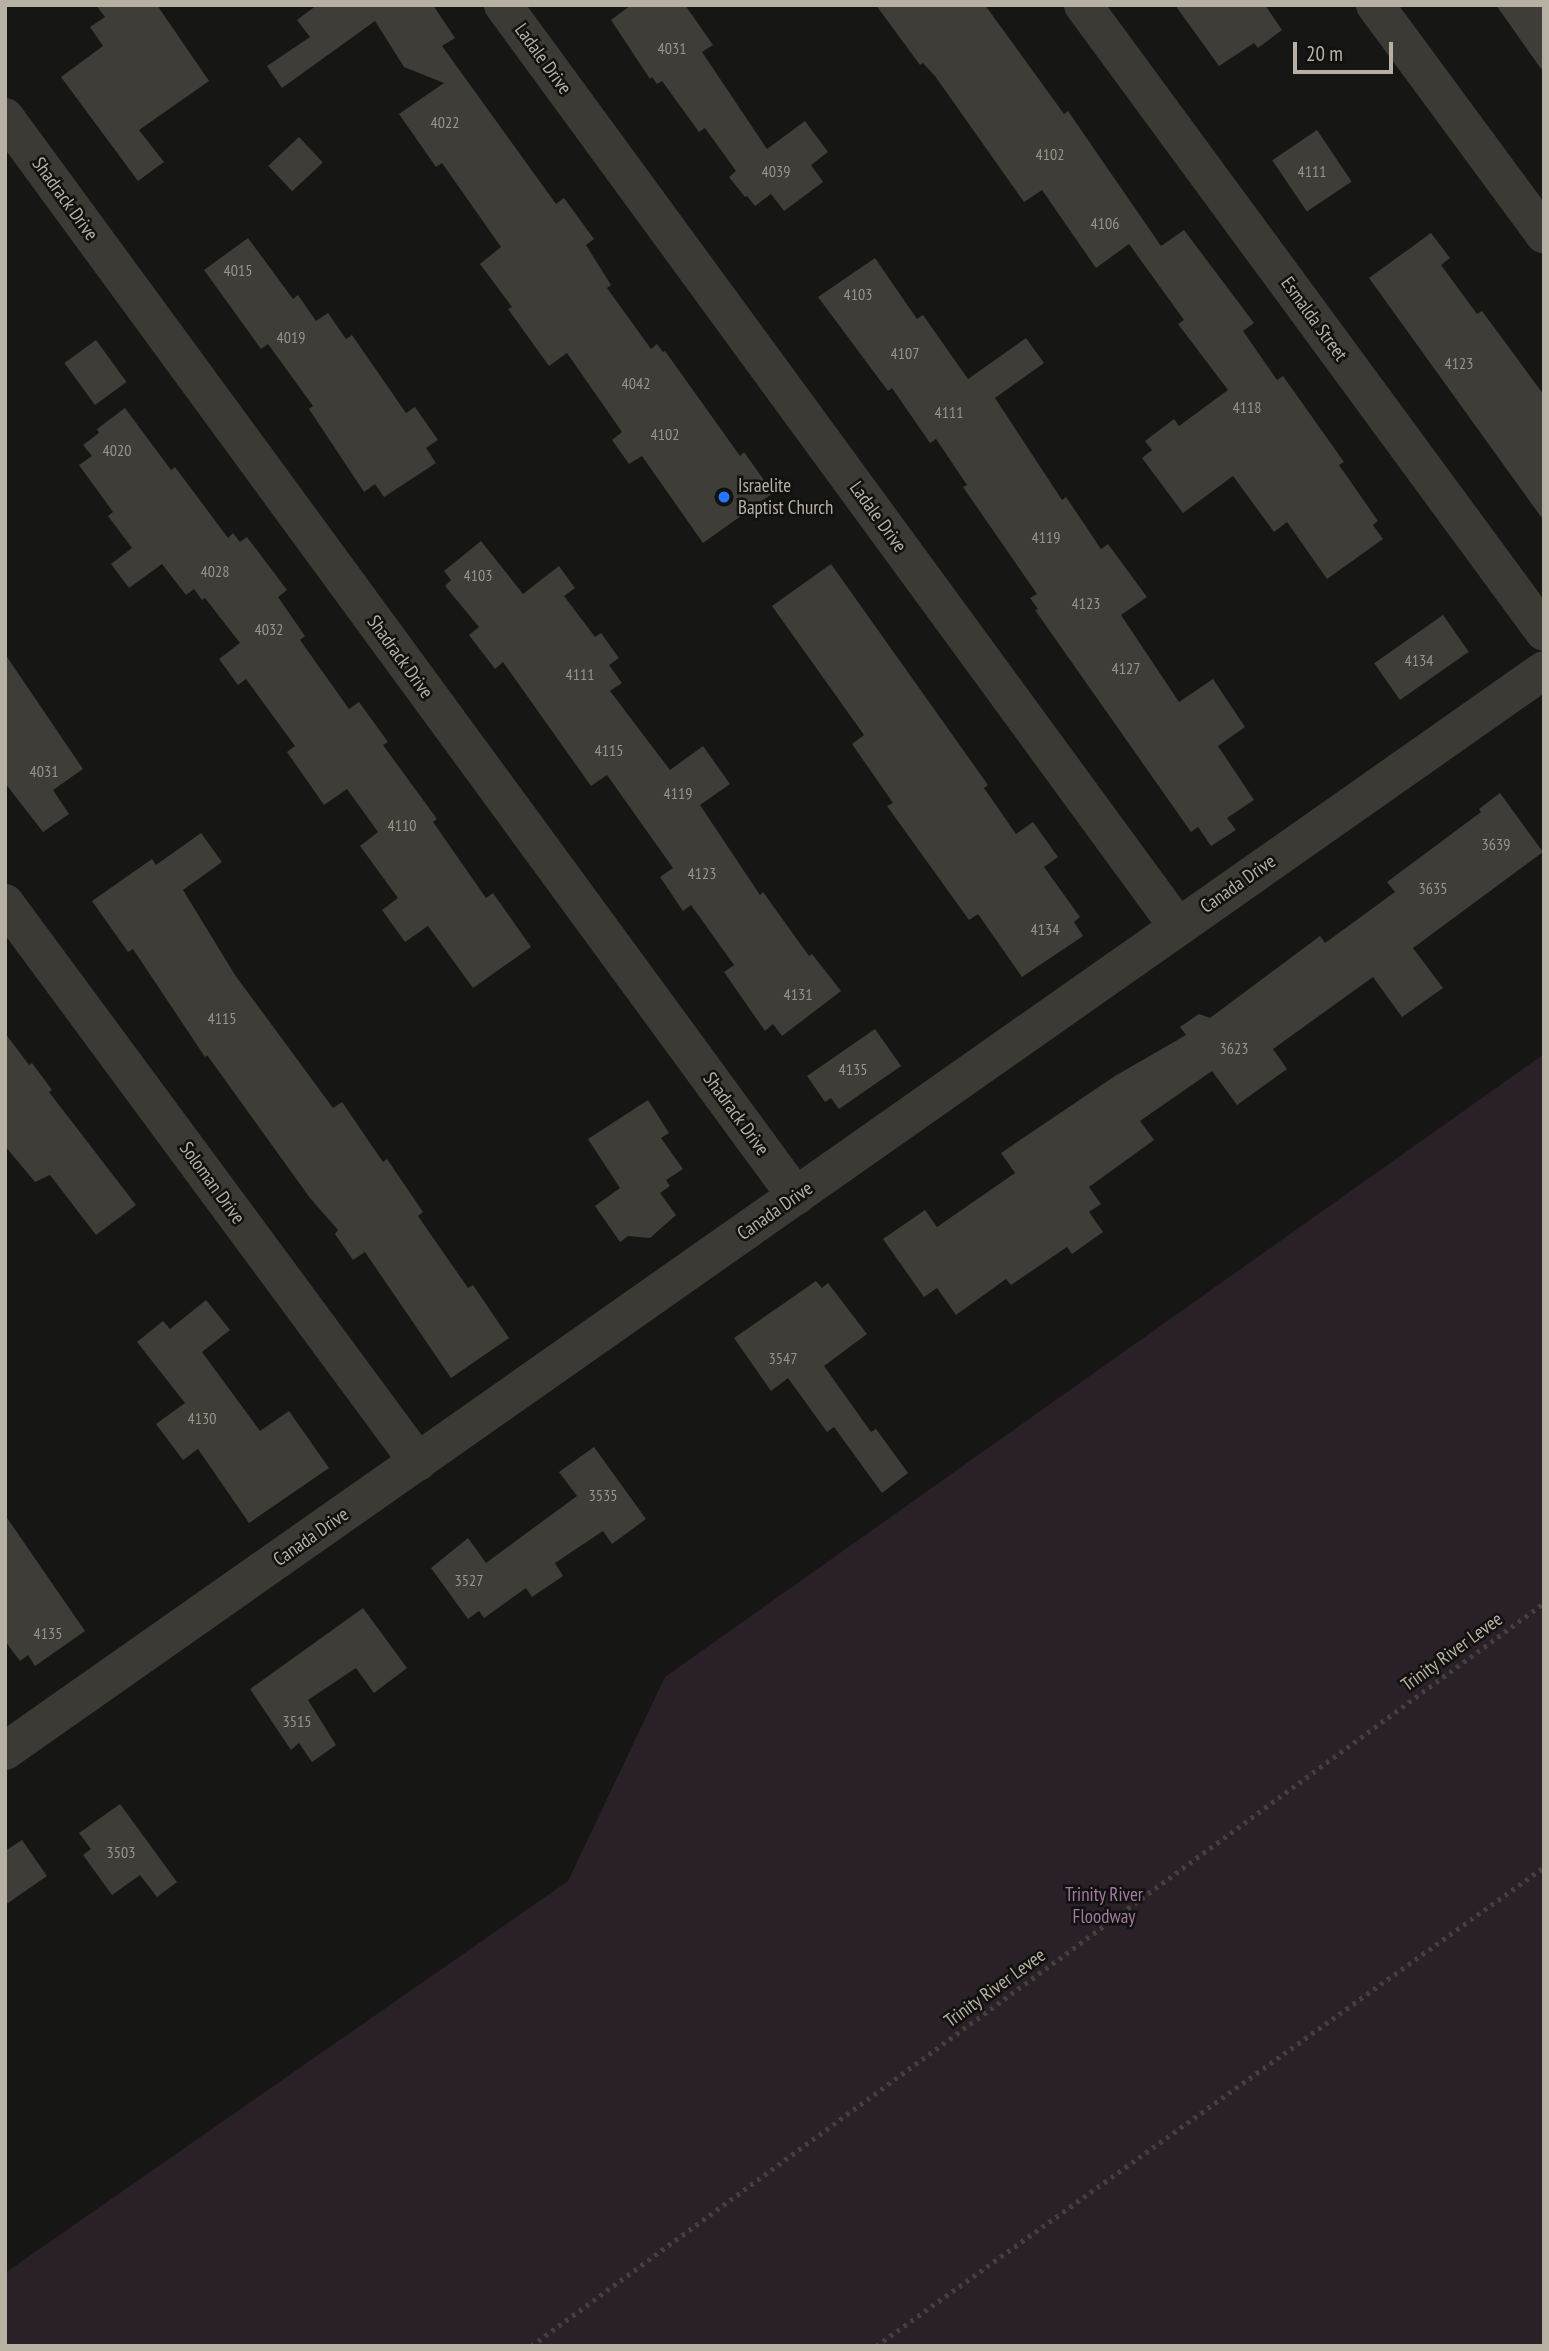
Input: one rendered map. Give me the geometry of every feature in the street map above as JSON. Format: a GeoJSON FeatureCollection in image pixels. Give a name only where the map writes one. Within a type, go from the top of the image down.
{"type":"FeatureCollection","features":[{"type":"Feature","properties":{"kind":"street","name":"Ladale Drive"},"geometry":{"type":"LineString","coordinates":[[503,5],[1178,927]]}},
{"type":"Feature","properties":{"kind":"street","name":"Esmalda Street"},"geometry":{"type":"LineString","coordinates":[[1083,5],[1544,632]]}},
{"type":"Feature","properties":{"kind":"street"},"geometry":{"type":"LineString","coordinates":[[1375,5],[1544,234]]}},
{"type":"Feature","properties":{"kind":"street","name":"Shadrack Drive"},"geometry":{"type":"LineString","coordinates":[[5,117],[796,1196]]}},
{"type":"Feature","properties":{"kind":"street","name":"Canada Drive"},"geometry":{"type":"LineString","coordinates":[[5,1751],[1544,670]]}},
{"type":"Feature","properties":{"kind":"street","name":"Soloman Drive"},"geometry":{"type":"LineString","coordinates":[[5,903],[418,1462]]}},
{"type":"Feature","properties":{"kind":"path","name":"Trinity River Levee"},"geometry":{"type":"LineString","coordinates":[[531,2346],[1544,1603]]}},
{"type":"Feature","properties":{"kind":"path"},"geometry":{"type":"LineString","coordinates":[[876,2346],[1544,1867]]}},
{"type":"Feature","properties":{"kind":"green space","name":"Trinity River Floodway"},"geometry":{"type":"Polygon","coordinates":[[[1544,1054],[1544,2346],[5,2346],[5,2273],[568,1881],[665,1677],[1544,1054]]]}},
{"type":"Feature","properties":{"kind":"building"},"geometry":{"type":"Polygon","coordinates":[[[96,5],[157,5],[209,81],[139,130],[164,162],[138,181],[61,77],[103,46],[90,27],[105,17],[96,5]]]}},
{"type":"Feature","properties":{"kind":"building"},"geometry":{"type":"Polygon","coordinates":[[[317,5],[433,5],[455,38],[442,46],[556,204],[564,198],[594,239],[586,245],[611,285],[607,288],[651,349],[657,344],[665,351],[740,456],[744,452],[773,493],[703,543],[642,456],[629,464],[612,440],[622,432],[567,353],[549,366],[508,309],[512,307],[480,264],[501,247],[442,163],[436,167],[399,114],[444,83],[404,67],[375,21],[282,88],[267,66],[310,37],[297,20],[317,5]]]}},
{"type":"Feature","properties":{"kind":"building"},"geometry":{"type":"Polygon","coordinates":[[[631,5],[685,5],[713,45],[702,52],[767,149],[805,121],[828,152],[811,165],[823,182],[784,211],[771,194],[755,206],[745,197],[729,177],[736,171],[705,128],[699,132],[662,81],[657,84],[652,77],[650,79],[611,20],[631,5]]]}},
{"type":"Feature","properties":{"kind":"building"},"geometry":{"type":"Polygon","coordinates":[[[876,5],[985,5],[1064,114],[1068,111],[1161,246],[1184,230],[1254,323],[1243,331],[1277,380],[1283,376],[1344,462],[1339,465],[1378,521],[1373,525],[1383,539],[1327,579],[1287,522],[1274,532],[1233,476],[1183,513],[1142,458],[1152,450],[1145,441],[1174,419],[1179,426],[1228,390],[1178,324],[1184,320],[1129,244],[1096,268],[1042,190],[1024,202],[935,76],[923,63],[920,65],[876,5]]]}},
{"type":"Feature","properties":{"kind":"building"},"geometry":{"type":"Polygon","coordinates":[[[1175,5],[1265,5],[1282,30],[1258,48],[1254,43],[1219,66],[1175,5]]]}},
{"type":"Feature","properties":{"kind":"building"},"geometry":{"type":"Polygon","coordinates":[[[1496,5],[1544,5],[1544,73],[1496,5]]]}},
{"type":"Feature","properties":{"kind":"building"},"geometry":{"type":"Polygon","coordinates":[[[1317,130],[1352,181],[1307,212],[1272,160],[1317,130]]]}},
{"type":"Feature","properties":{"kind":"building"},"geometry":{"type":"Polygon","coordinates":[[[299,137],[323,163],[292,191],[268,166],[299,137]]]}},
{"type":"Feature","properties":{"kind":"building"},"geometry":{"type":"Polygon","coordinates":[[[1431,233],[1450,258],[1441,265],[1477,314],[1482,311],[1544,395],[1544,521],[1369,278],[1431,233]]]}},
{"type":"Feature","properties":{"kind":"building"},"geometry":{"type":"Polygon","coordinates":[[[248,238],[293,299],[298,295],[316,321],[328,313],[346,339],[352,335],[406,413],[415,407],[438,440],[426,448],[436,463],[384,497],[375,484],[364,492],[309,409],[313,406],[268,344],[261,349],[204,270],[248,238]]]}},
{"type":"Feature","properties":{"kind":"building"},"geometry":{"type":"Polygon","coordinates":[[[875,258],[917,319],[923,315],[968,379],[1026,338],[1044,363],[995,398],[1062,500],[1066,497],[1101,549],[1108,544],[1147,597],[1121,615],[1179,702],[1213,679],[1245,727],[1218,746],[1254,800],[1227,818],[1236,830],[1211,846],[1198,827],[1191,832],[1035,610],[1038,609],[1030,598],[1037,594],[963,487],[967,485],[936,439],[930,443],[892,388],[888,391],[818,297],[875,258]]]}},
{"type":"Feature","properties":{"kind":"building"},"geometry":{"type":"Polygon","coordinates":[[[96,340],[127,382],[95,405],[64,363],[96,340]]]}},
{"type":"Feature","properties":{"kind":"building"},"geometry":{"type":"Polygon","coordinates":[[[125,408],[171,470],[175,467],[228,538],[233,533],[240,542],[247,537],[287,590],[278,597],[305,636],[300,640],[349,709],[359,702],[388,742],[383,745],[437,819],[433,822],[486,898],[493,893],[531,947],[473,988],[428,926],[405,942],[382,910],[398,898],[360,846],[378,832],[347,789],[324,805],[287,752],[295,746],[246,679],[238,685],[219,659],[240,643],[205,598],[202,600],[194,589],[186,595],[162,564],[129,588],[111,564],[132,548],[108,516],[113,512],[79,465],[92,456],[83,445],[99,433],[97,429],[125,408]]]}},
{"type":"Feature","properties":{"kind":"building"},"geometry":{"type":"Polygon","coordinates":[[[481,541],[523,594],[559,566],[575,588],[564,596],[595,637],[601,633],[619,658],[609,665],[622,683],[610,691],[670,770],[703,746],[730,784],[700,805],[760,895],[763,892],[809,956],[812,954],[841,991],[782,1036],[773,1024],[765,1031],[724,972],[734,965],[691,905],[683,911],[660,877],[673,868],[607,775],[591,786],[503,662],[495,669],[469,635],[479,627],[445,586],[451,580],[444,571],[481,541]]]}},
{"type":"Feature","properties":{"kind":"building"},"geometry":{"type":"Polygon","coordinates":[[[831,564],[988,785],[984,788],[1016,834],[1033,822],[1058,857],[1044,867],[1080,917],[1074,922],[1083,936],[1022,977],[978,914],[969,920],[887,806],[893,803],[852,744],[864,735],[772,606],[831,564]]]}},
{"type":"Feature","properties":{"kind":"building"},"geometry":{"type":"Polygon","coordinates":[[[1443,615],[1469,652],[1400,700],[1374,663],[1443,615]]]}},
{"type":"Feature","properties":{"kind":"building"},"geometry":{"type":"Polygon","coordinates":[[[5,654],[83,769],[53,790],[69,814],[43,832],[5,783],[5,654]]]}},
{"type":"Feature","properties":{"kind":"building"},"geometry":{"type":"Polygon","coordinates":[[[1500,793],[1543,852],[1413,948],[1443,988],[1402,1017],[1373,977],[1273,1049],[1287,1069],[1237,1105],[1212,1071],[1140,1121],[1154,1140],[1089,1187],[1101,1204],[1089,1212],[1103,1232],[1072,1254],[1067,1247],[1011,1285],[1006,1279],[956,1315],[937,1288],[924,1297],[883,1239],[925,1210],[937,1227],[1015,1173],[1001,1153],[1115,1076],[1186,1035],[1180,1027],[1199,1014],[1210,1018],[1320,936],[1325,943],[1395,892],[1387,882],[1481,812],[1479,809],[1500,793]]]}},
{"type":"Feature","properties":{"kind":"building"},"geometry":{"type":"Polygon","coordinates":[[[201,833],[222,862],[183,890],[235,975],[333,1108],[342,1102],[383,1162],[387,1159],[423,1212],[418,1216],[468,1288],[473,1285],[509,1338],[451,1378],[365,1252],[353,1260],[335,1234],[338,1230],[310,1198],[207,1055],[205,1057],[133,949],[128,952],[92,901],[152,859],[156,865],[201,833]]]}},
{"type":"Feature","properties":{"kind":"building"},"geometry":{"type":"Polygon","coordinates":[[[875,1029],[901,1066],[839,1109],[831,1098],[825,1102],[807,1076],[875,1029]]]}},
{"type":"Feature","properties":{"kind":"building"},"geometry":{"type":"Polygon","coordinates":[[[5,1033],[29,1065],[32,1063],[52,1090],[49,1092],[136,1205],[96,1235],[50,1175],[35,1182],[5,1146],[5,1033]]]}},
{"type":"Feature","properties":{"kind":"building"},"geometry":{"type":"Polygon","coordinates":[[[648,1100],[669,1133],[661,1138],[683,1169],[666,1180],[670,1186],[660,1193],[676,1215],[650,1238],[628,1236],[620,1242],[595,1206],[620,1188],[588,1139],[648,1100]]]}},
{"type":"Feature","properties":{"kind":"building"},"geometry":{"type":"Polygon","coordinates":[[[816,1281],[822,1288],[828,1283],[867,1334],[824,1366],[871,1432],[876,1429],[908,1473],[882,1493],[834,1427],[827,1432],[788,1378],[771,1391],[734,1338],[816,1281]]]}},
{"type":"Feature","properties":{"kind":"building"},"geometry":{"type":"Polygon","coordinates":[[[206,1300],[230,1330],[202,1352],[260,1431],[289,1411],[329,1468],[249,1523],[198,1449],[183,1460],[156,1424],[185,1403],[137,1342],[163,1321],[170,1329],[206,1300]]]}},
{"type":"Feature","properties":{"kind":"building"},"geometry":{"type":"Polygon","coordinates":[[[594,1447],[646,1519],[612,1544],[603,1531],[555,1563],[563,1576],[532,1597],[526,1588],[484,1618],[479,1611],[468,1619],[431,1568],[468,1538],[486,1563],[577,1496],[559,1472],[594,1447]]]}},
{"type":"Feature","properties":{"kind":"building"},"geometry":{"type":"Polygon","coordinates":[[[5,1515],[85,1631],[35,1666],[28,1655],[20,1661],[5,1641],[5,1515]]]}},
{"type":"Feature","properties":{"kind":"building"},"geometry":{"type":"Polygon","coordinates":[[[363,1608],[407,1668],[374,1693],[356,1668],[308,1700],[336,1745],[312,1762],[299,1743],[291,1750],[250,1689],[363,1608]]]}},
{"type":"Feature","properties":{"kind":"building"},"geometry":{"type":"Polygon","coordinates":[[[120,1804],[177,1882],[157,1897],[140,1875],[112,1895],[83,1855],[91,1849],[79,1833],[120,1804]]]}},
{"type":"Feature","properties":{"kind":"building"},"geometry":{"type":"Polygon","coordinates":[[[22,1840],[47,1876],[5,1905],[5,1851],[22,1840]]]}},
{"type":"Feature","properties":{"kind":"place","name":"Israelite Baptist Church"},"geometry":{"type":"Point","coordinates":[724,497]}}]}
